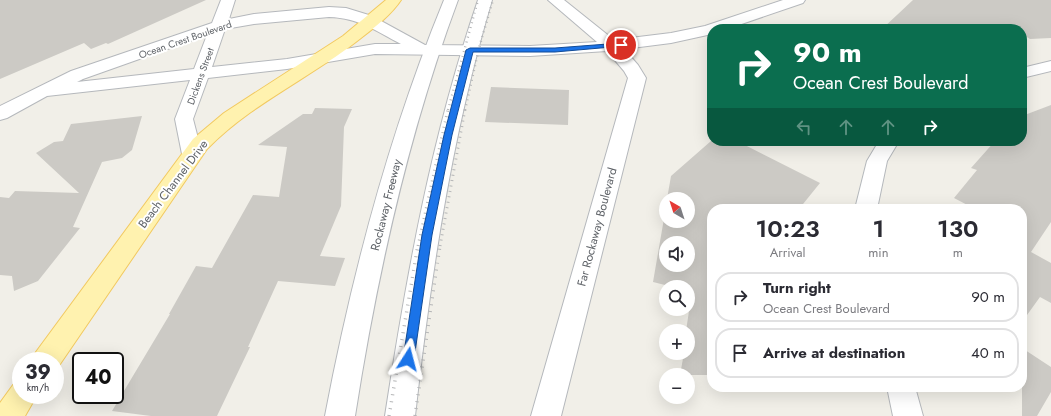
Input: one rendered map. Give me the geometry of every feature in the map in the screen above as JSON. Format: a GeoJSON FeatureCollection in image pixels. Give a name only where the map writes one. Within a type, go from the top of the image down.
{"type":"FeatureCollection","features":[{"type":"Feature","properties":{"kind":"main road","name":"Beach Channel Drive"},"geometry":{"type":"LineString","coordinates":[[52,352],[192,154],[206,138],[228,120],[320,59],[370,22],[394,0]]}},
{"type":"Feature","properties":{"kind":"main road"},"geometry":{"type":"LineString","coordinates":[[8,416],[17,404]]}},
{"type":"Feature","properties":{"kind":"street","name":"Dickens Street"},"geometry":{"type":"LineString","coordinates":[[192,154],[184,119],[228,0]]}},
{"type":"Feature","properties":{"kind":"street","name":"Rockaway Freeway"},"geometry":{"type":"LineString","coordinates":[[340,416],[362,300],[426,49],[451,0]]}},
{"type":"Feature","properties":{"kind":"street"},"geometry":{"type":"LineString","coordinates":[[400,416],[427,235],[448,135],[470,50],[485,0]]}},
{"type":"Feature","properties":{"kind":"street","name":"Far Rockaway Boulevard"},"geometry":{"type":"LineString","coordinates":[[546,416],[637,78],[630,65],[610,46],[555,0]]}},
{"type":"Feature","properties":{"kind":"street","name":"Ocean Crest Boulevard"},"geometry":{"type":"LineString","coordinates":[[727,24],[798,0]]}},
{"type":"Feature","properties":{"kind":"street","name":"Ocean Crest Boulevard"},"geometry":{"type":"LineString","coordinates":[[0,114],[77,75],[218,26],[254,18],[329,12],[350,14],[426,49]]}},
{"type":"Feature","properties":{"kind":"street","name":"Ocean Crest Boulevard"},"geometry":{"type":"LineString","coordinates":[[43,91],[287,64],[375,49],[555,50],[610,46],[671,38],[707,30]]}},
{"type":"Feature","properties":{"kind":"street"},"geometry":{"type":"LineString","coordinates":[[1027,72],[1051,66]]}},
{"type":"Feature","properties":{"kind":"street"},"geometry":{"type":"LineString","coordinates":[[867,204],[877,161],[886,146]]}},
{"type":"Feature","properties":{"kind":"street"},"geometry":{"type":"LineString","coordinates":[[902,392],[908,416]]}},
{"type":"Feature","properties":{"kind":"building"},"geometry":{"type":"Polygon","coordinates":[[[0,0],[206,0],[108,44],[106,43],[91,49],[84,43],[0,79],[0,0]]]}},
{"type":"Feature","properties":{"kind":"building"},"geometry":{"type":"Polygon","coordinates":[[[913,0],[1051,0],[1051,38],[1030,39],[1027,37],[1027,24],[887,24],[913,0]]]}},
{"type":"Feature","properties":{"kind":"building"},"geometry":{"type":"Polygon","coordinates":[[[491,87],[569,90],[568,125],[485,122],[491,87]]]}},
{"type":"Feature","properties":{"kind":"building"},"geometry":{"type":"Polygon","coordinates":[[[1051,105],[1051,222],[1031,252],[1051,263],[1051,303],[1040,297],[1027,315],[1027,204],[965,204],[954,198],[977,170],[971,168],[991,146],[1027,146],[1027,114],[1051,105]]]}},
{"type":"Feature","properties":{"kind":"building"},"geometry":{"type":"Polygon","coordinates":[[[315,108],[352,109],[344,127],[341,206],[320,256],[345,258],[335,286],[278,281],[248,347],[250,347],[217,416],[151,416],[112,411],[116,404],[124,404],[124,391],[170,314],[196,266],[212,268],[253,195],[279,197],[287,147],[258,145],[303,114],[312,114],[315,108]]]}},
{"type":"Feature","properties":{"kind":"building"},"geometry":{"type":"Polygon","coordinates":[[[142,116],[132,150],[122,158],[102,162],[73,227],[80,228],[38,281],[14,291],[12,276],[0,275],[0,197],[9,198],[15,191],[79,193],[36,153],[54,142],[63,141],[71,124],[142,116]]]}},
{"type":"Feature","properties":{"kind":"building"},"geometry":{"type":"Polygon","coordinates":[[[707,144],[707,146],[747,146],[820,183],[803,204],[707,204],[707,375],[695,375],[695,368],[681,368],[683,360],[695,360],[695,324],[687,324],[688,316],[695,316],[695,280],[659,280],[659,284],[653,282],[659,247],[659,272],[695,272],[695,236],[661,236],[662,228],[695,228],[695,192],[668,192],[671,176],[707,144]]]}},
{"type":"Feature","properties":{"kind":"building"},"geometry":{"type":"Polygon","coordinates":[[[1027,351],[1051,367],[1051,392],[1037,416],[1022,416],[1022,392],[1027,392],[1027,351]]]}},
{"type":"Feature","properties":{"kind":"railway"},"geometry":{"type":"LineString","coordinates":[[448,110],[478,0]]}},
{"type":"Feature","properties":{"kind":"railway"},"geometry":{"type":"LineString","coordinates":[[465,110],[479,48],[493,0]]}},
{"type":"Feature","properties":{"kind":"railway"},"geometry":{"type":"LineString","coordinates":[[418,246],[448,109]]}},
{"type":"Feature","properties":{"kind":"railway"},"geometry":{"type":"LineString","coordinates":[[440,246],[465,109]]}},
{"type":"Feature","properties":{"kind":"railway"},"geometry":{"type":"LineString","coordinates":[[389,416],[418,245]]}},
{"type":"Feature","properties":{"kind":"railway"},"geometry":{"type":"LineString","coordinates":[[415,416],[440,245]]}},
{"type":"Feature","properties":{"kind":"route"},"geometry":{"type":"LineString","coordinates":[[408,359],[427,235],[448,135],[470,50],[530,51],[581,49],[621,45]]}}]}
